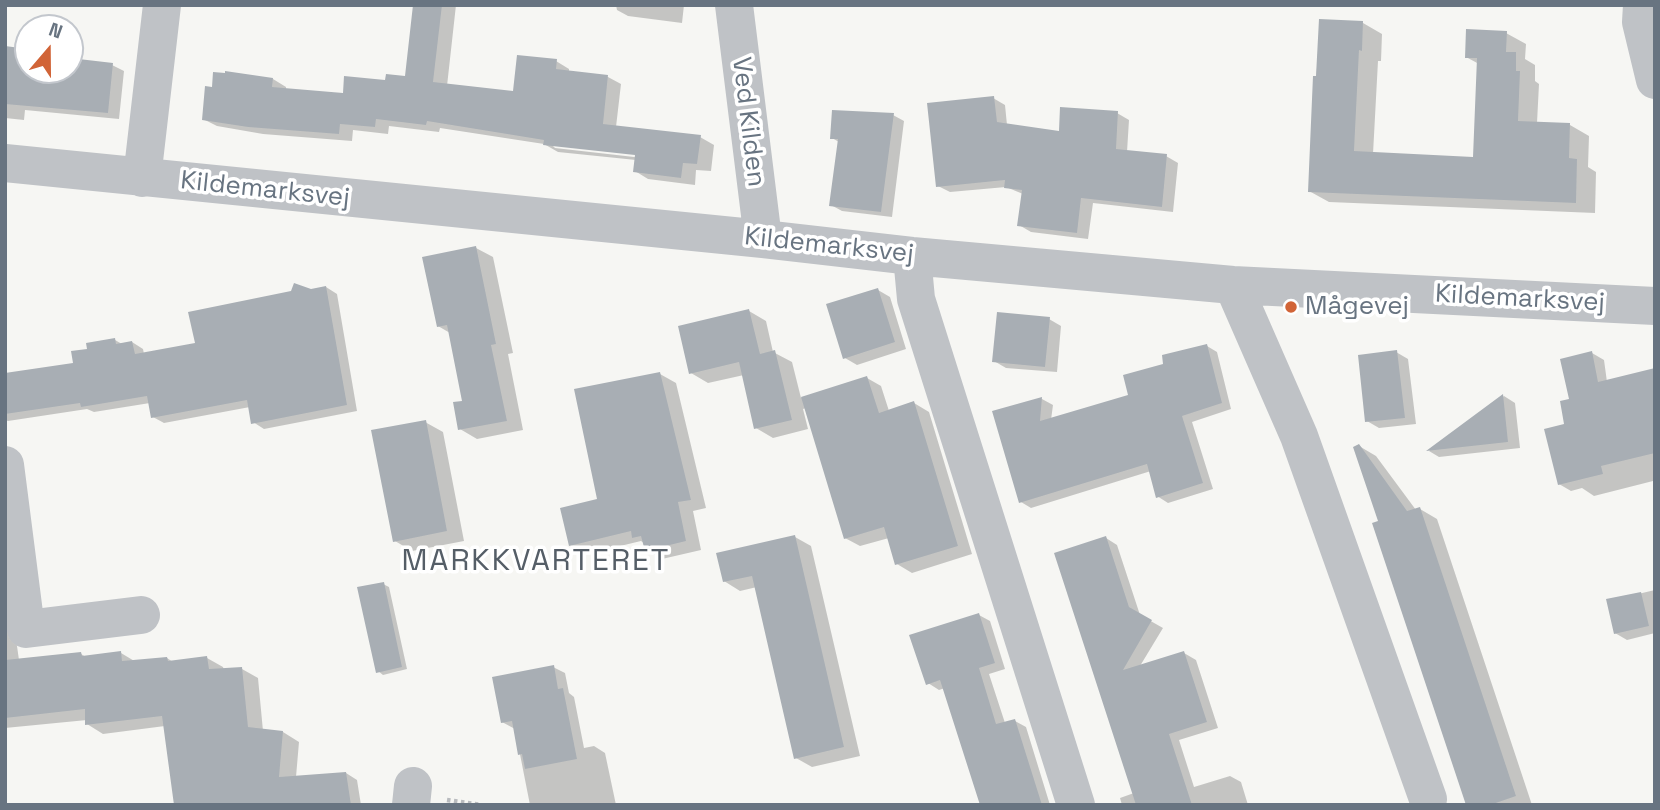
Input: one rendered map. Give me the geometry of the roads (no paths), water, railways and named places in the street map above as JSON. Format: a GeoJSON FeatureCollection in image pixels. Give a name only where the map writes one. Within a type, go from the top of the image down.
{"type":"FeatureCollection","features":[{"type":"Feature","properties":{"kind":"street"},"geometry":{"type":"LineString","coordinates":[[142,178],[162,5]]}},
{"type":"Feature","properties":{"kind":"street","name":"Ved Kilden"},"geometry":{"type":"LineString","coordinates":[[734,5],[762,239]]}},
{"type":"Feature","properties":{"kind":"street"},"geometry":{"type":"LineString","coordinates":[[1642,5],[1641,22],[1655,80]]}},
{"type":"Feature","properties":{"kind":"street","name":"Kildemarksvej"},"geometry":{"type":"LineString","coordinates":[[5,163],[912,256],[1233,285],[1655,306]]}},
{"type":"Feature","properties":{"kind":"street"},"geometry":{"type":"LineString","coordinates":[[912,256],[916,299],[1076,805]]}},
{"type":"Feature","properties":{"kind":"street"},"geometry":{"type":"LineString","coordinates":[[1233,285],[1299,436],[1428,799]]}},
{"type":"Feature","properties":{"kind":"street"},"geometry":{"type":"LineString","coordinates":[[5,465],[26,629],[141,615]]}},
{"type":"Feature","properties":{"kind":"place","name":"Mågevej"},"geometry":{"type":"Point","coordinates":[1291,307]}},
{"type":"Feature","properties":{"kind":"district","name":"MARKKVARTERET"},"geometry":{"type":"Point","coordinates":[536,562]}}]}
